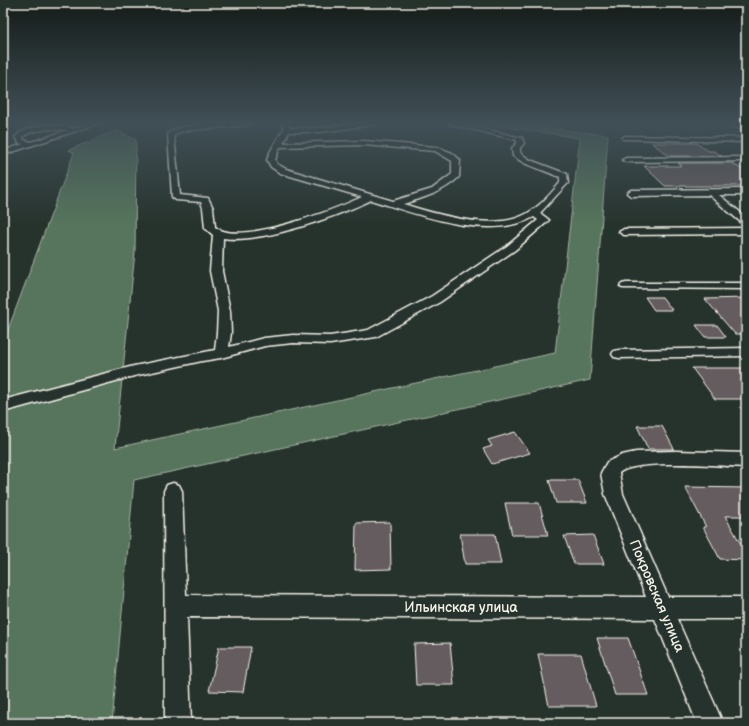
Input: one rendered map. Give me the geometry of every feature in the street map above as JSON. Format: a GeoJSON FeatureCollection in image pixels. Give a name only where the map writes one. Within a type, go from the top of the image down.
{"type":"FeatureCollection","features":[{"type":"Feature","properties":{"kind":"street"},"geometry":{"type":"LineString","coordinates":[[173,157],[176,197],[205,200],[208,208],[210,228],[218,234],[233,236],[256,234],[295,225],[360,203],[370,197]]}},
{"type":"Feature","properties":{"kind":"street"},"geometry":{"type":"LineString","coordinates":[[271,157],[271,160],[274,166],[283,171],[392,204],[461,222],[491,225],[523,219],[534,213],[539,210],[564,183],[564,176],[519,157]]}},
{"type":"Feature","properties":{"kind":"street"},"geometry":{"type":"LineString","coordinates":[[392,204],[420,196],[448,184],[456,176],[456,160],[452,157]]}},
{"type":"Feature","properties":{"kind":"street"},"geometry":{"type":"LineString","coordinates":[[626,160],[746,159]]}},
{"type":"Feature","properties":{"kind":"street"},"geometry":{"type":"LineString","coordinates":[[710,192],[746,222]]}},
{"type":"Feature","properties":{"kind":"street"},"geometry":{"type":"LineString","coordinates":[[631,193],[746,192]]}},
{"type":"Feature","properties":{"kind":"street"},"geometry":{"type":"LineString","coordinates":[[3,406],[134,371],[202,356],[221,354],[264,342],[293,339],[330,340],[371,334],[436,299],[512,248],[544,220],[534,213]]}},
{"type":"Feature","properties":{"kind":"street"},"geometry":{"type":"LineString","coordinates":[[624,232],[746,231]]}},
{"type":"Feature","properties":{"kind":"street"},"geometry":{"type":"LineString","coordinates":[[218,234],[216,271],[224,311],[224,334],[221,354]]}},
{"type":"Feature","properties":{"kind":"street"},"geometry":{"type":"LineString","coordinates":[[626,286],[746,286]]}},
{"type":"Feature","properties":{"kind":"street"},"geometry":{"type":"LineString","coordinates":[[620,354],[746,352]]}},
{"type":"Feature","properties":{"kind":"street","name":"Покровская улица"},"geometry":{"type":"LineString","coordinates":[[710,723],[614,494],[610,473],[612,468],[618,463],[641,458],[746,460]]}},
{"type":"Feature","properties":{"kind":"street"},"geometry":{"type":"LineString","coordinates":[[172,491],[178,723]]}},
{"type":"Feature","properties":{"kind":"street","name":"Ильинская улица"},"geometry":{"type":"LineString","coordinates":[[176,606],[746,608]]}},
{"type":"Feature","properties":{"kind":"green space"},"geometry":{"type":"Polygon","coordinates":[[[73,157],[136,157],[135,252],[115,448],[555,353],[578,157],[606,157],[590,380],[134,480],[112,723],[3,723],[3,343],[73,157]]]}},
{"type":"Feature","properties":{"kind":"building"},"geometry":{"type":"Polygon","coordinates":[[[678,163],[732,163],[746,172],[746,186],[665,186],[644,166],[682,166],[678,163]]]}},
{"type":"Feature","properties":{"kind":"building"},"geometry":{"type":"Polygon","coordinates":[[[645,297],[662,297],[672,310],[654,310],[645,297]]]}},
{"type":"Feature","properties":{"kind":"building"},"geometry":{"type":"Polygon","coordinates":[[[746,298],[746,334],[735,334],[705,299],[746,298]]]}},
{"type":"Feature","properties":{"kind":"building"},"geometry":{"type":"Polygon","coordinates":[[[696,325],[717,325],[726,337],[705,337],[696,325]]]}},
{"type":"Feature","properties":{"kind":"building"},"geometry":{"type":"Polygon","coordinates":[[[692,368],[746,368],[746,399],[715,399],[692,368]]]}},
{"type":"Feature","properties":{"kind":"building"},"geometry":{"type":"Polygon","coordinates":[[[637,426],[662,426],[674,449],[648,449],[637,426]]]}},
{"type":"Feature","properties":{"kind":"building"},"geometry":{"type":"Polygon","coordinates":[[[515,432],[530,453],[492,464],[483,449],[492,446],[488,440],[515,432]]]}},
{"type":"Feature","properties":{"kind":"building"},"geometry":{"type":"Polygon","coordinates":[[[549,480],[578,480],[587,503],[556,503],[549,480]]]}},
{"type":"Feature","properties":{"kind":"building"},"geometry":{"type":"Polygon","coordinates":[[[685,487],[746,488],[746,516],[725,516],[746,553],[746,560],[720,559],[703,527],[706,527],[685,487]]]}},
{"type":"Feature","properties":{"kind":"building"},"geometry":{"type":"Polygon","coordinates":[[[505,503],[539,503],[548,535],[512,535],[505,503]]]}},
{"type":"Feature","properties":{"kind":"building"},"geometry":{"type":"Polygon","coordinates":[[[390,522],[391,569],[355,570],[356,523],[390,522]]]}},
{"type":"Feature","properties":{"kind":"building"},"geometry":{"type":"Polygon","coordinates":[[[460,534],[495,534],[501,564],[465,564],[460,534]]]}},
{"type":"Feature","properties":{"kind":"building"},"geometry":{"type":"Polygon","coordinates":[[[593,535],[604,564],[574,564],[564,536],[593,535]]]}},
{"type":"Feature","properties":{"kind":"building"},"geometry":{"type":"Polygon","coordinates":[[[597,638],[628,638],[648,695],[615,695],[597,638]]]}},
{"type":"Feature","properties":{"kind":"building"},"geometry":{"type":"Polygon","coordinates":[[[450,643],[454,685],[416,685],[414,644],[450,643]]]}},
{"type":"Feature","properties":{"kind":"building"},"geometry":{"type":"Polygon","coordinates":[[[219,647],[251,647],[243,692],[209,691],[219,647]]]}},
{"type":"Feature","properties":{"kind":"building"},"geometry":{"type":"Polygon","coordinates":[[[538,654],[581,654],[596,706],[549,706],[538,654]]]}}]}
